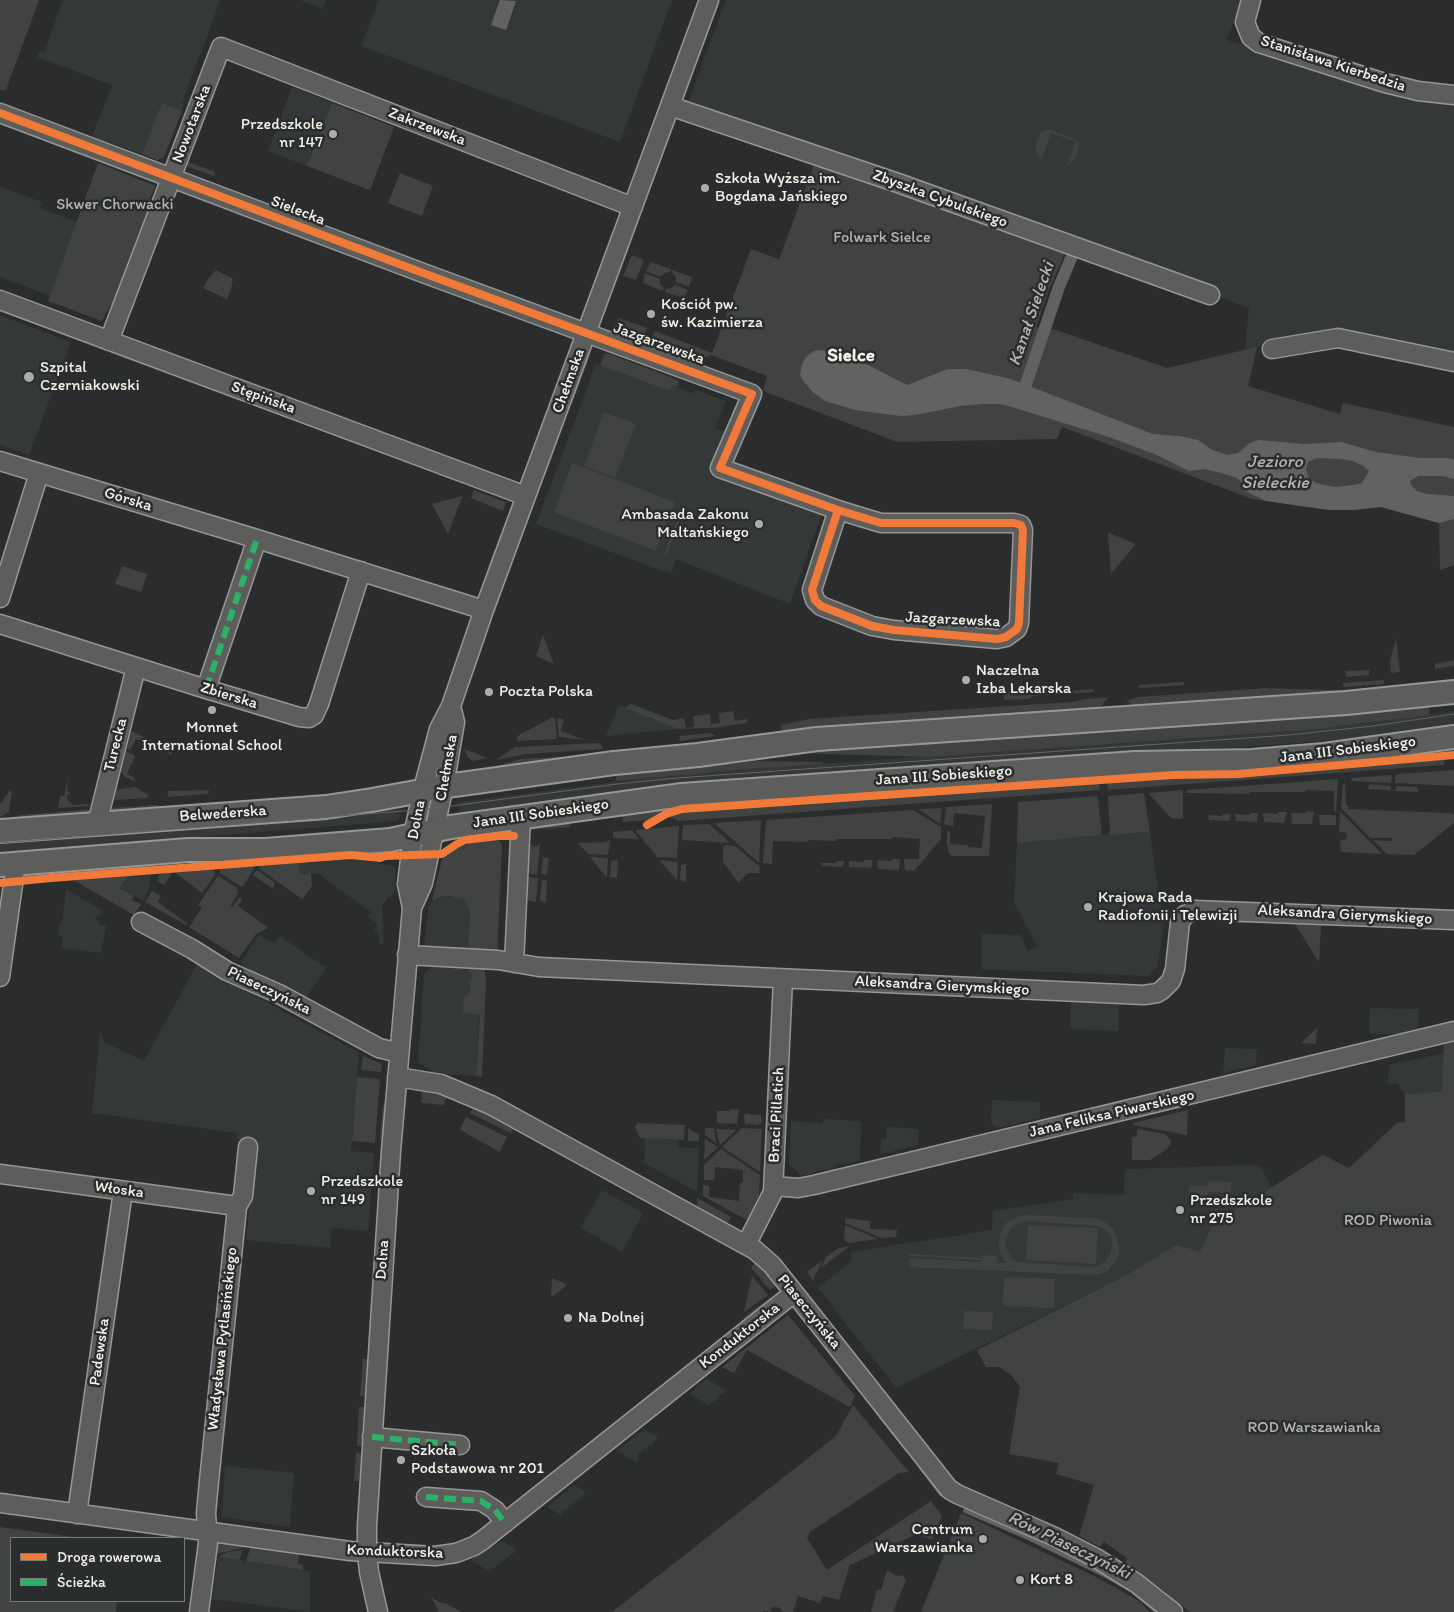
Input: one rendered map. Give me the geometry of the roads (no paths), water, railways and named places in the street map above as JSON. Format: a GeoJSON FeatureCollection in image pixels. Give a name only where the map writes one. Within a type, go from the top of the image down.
{"type":"FeatureCollection","features":[{"type":"Feature","properties":{"kind":"main road"},"geometry":{"type":"LineString","coordinates":[[434,789],[614,763],[698,756],[811,740],[1354,702],[1454,692]]}},
{"type":"Feature","properties":{"kind":"main road","name":"Jana III Sobieskiego"},"geometry":{"type":"LineString","coordinates":[[436,830],[696,794],[1135,763],[1252,761],[1340,753],[1454,737]]}},
{"type":"Feature","properties":{"kind":"main road","name":"Belwederska"},"geometry":{"type":"LineString","coordinates":[[0,830],[326,806],[434,789]]}},
{"type":"Feature","properties":{"kind":"main road","name":"Belwederska"},"geometry":{"type":"LineString","coordinates":[[8,864],[188,850],[273,849],[390,840],[436,830]]}},
{"type":"Feature","properties":{"kind":"street","name":"Chełmska"},"geometry":{"type":"LineString","coordinates":[[436,830],[434,789],[455,722],[451,706],[484,610],[709,0]]}},
{"type":"Feature","properties":{"kind":"street","name":"Stanisława Kierbedzia"},"geometry":{"type":"LineString","coordinates":[[1251,0],[1246,22],[1251,37],[1259,43],[1392,85],[1454,95]]}},
{"type":"Feature","properties":{"kind":"street","name":"Nowotarska"},"geometry":{"type":"LineString","coordinates":[[110,341],[221,47]]}},
{"type":"Feature","properties":{"kind":"street","name":"Zakrzewska"},"geometry":{"type":"LineString","coordinates":[[221,47],[633,207]]}},
{"type":"Feature","properties":{"kind":"street","name":"Zbyszka Cybulskiego"},"geometry":{"type":"LineString","coordinates":[[670,106],[898,183],[1210,295]]}},
{"type":"Feature","properties":{"kind":"street","name":"Sielecka"},"geometry":{"type":"LineString","coordinates":[[0,113],[423,273],[587,332]]}},
{"type":"Feature","properties":{"kind":"street","name":"Stępińska"},"geometry":{"type":"LineString","coordinates":[[0,300],[526,496]]}},
{"type":"Feature","properties":{"kind":"street","name":"Jazgarzewska"},"geometry":{"type":"LineString","coordinates":[[587,332],[752,394],[720,468],[838,510],[881,523],[1021,524],[1023,530],[1019,623],[1017,629],[1006,637],[998,639],[894,630],[872,626],[821,606],[815,600],[812,590],[838,510]]}},
{"type":"Feature","properties":{"kind":"street"},"geometry":{"type":"LineString","coordinates":[[1272,349],[1338,338],[1454,362]]}},
{"type":"Feature","properties":{"kind":"street","name":"Górska"},"geometry":{"type":"LineString","coordinates":[[0,460],[484,610]]}},
{"type":"Feature","properties":{"kind":"street"},"geometry":{"type":"LineString","coordinates":[[0,598],[39,473]]}},
{"type":"Feature","properties":{"kind":"street"},"geometry":{"type":"LineString","coordinates":[[206,689],[257,539]]}},
{"type":"Feature","properties":{"kind":"street","name":"Zbierska"},"geometry":{"type":"LineString","coordinates":[[0,624],[206,689],[299,717],[309,718],[314,715],[319,704],[362,571]]}},
{"type":"Feature","properties":{"kind":"street","name":"Turecka"},"geometry":{"type":"LineString","coordinates":[[97,824],[136,667]]}},
{"type":"Feature","properties":{"kind":"street","name":"Dolna"},"geometry":{"type":"LineString","coordinates":[[378,1612],[366,1553],[368,1503],[378,1325],[412,908],[408,884],[413,835],[434,789]]}},
{"type":"Feature","properties":{"kind":"street"},"geometry":{"type":"LineString","coordinates":[[514,963],[521,817]]}},
{"type":"Feature","properties":{"kind":"street","name":"Dolna"},"geometry":{"type":"LineString","coordinates":[[412,908],[423,883],[436,830]]}},
{"type":"Feature","properties":{"kind":"street"},"geometry":{"type":"LineString","coordinates":[[0,977],[8,864]]}},
{"type":"Feature","properties":{"kind":"street","name":"Aleksandra Gierymskiego"},"geometry":{"type":"LineString","coordinates":[[407,955],[493,960],[539,967],[1144,995],[1162,990],[1171,981],[1175,969],[1180,922],[1185,914],[1194,910],[1454,920]]}},
{"type":"Feature","properties":{"kind":"street","name":"Piaseczyńska"},"geometry":{"type":"LineString","coordinates":[[141,922],[192,949],[227,971],[279,994],[379,1048],[399,1053]]}},
{"type":"Feature","properties":{"kind":"street","name":"Braci Pillatich"},"geometry":{"type":"LineString","coordinates":[[746,1245],[772,1198],[774,1186],[783,978]]}},
{"type":"Feature","properties":{"kind":"street","name":"Jana Feliksa Piwarskiego"},"geometry":{"type":"LineString","coordinates":[[774,1186],[798,1188],[1451,1032]]}},
{"type":"Feature","properties":{"kind":"street","name":"Piaseczyńska"},"geometry":{"type":"LineString","coordinates":[[397,1077],[441,1084],[491,1105],[746,1245],[765,1258],[949,1489],[1055,1537],[1096,1558],[1136,1583],[1173,1612]]}},
{"type":"Feature","properties":{"kind":"street","name":"Władysława Pytlasińskiego"},"geometry":{"type":"LineString","coordinates":[[199,1612],[208,1543],[206,1513],[237,1206],[243,1196],[248,1147]]}},
{"type":"Feature","properties":{"kind":"street","name":"Włoska"},"geometry":{"type":"LineString","coordinates":[[0,1174],[237,1206]]}},
{"type":"Feature","properties":{"kind":"street","name":"Padewska"},"geometry":{"type":"LineString","coordinates":[[77,1514],[123,1191]]}},
{"type":"Feature","properties":{"kind":"street","name":"Konduktorska"},"geometry":{"type":"LineString","coordinates":[[0,1503],[366,1553],[434,1556],[456,1553],[474,1546],[505,1523],[794,1293]]}},
{"type":"Feature","properties":{"kind":"street"},"geometry":{"type":"LineString","coordinates":[[372,1437],[460,1445]]}},
{"type":"Feature","properties":{"kind":"street"},"geometry":{"type":"LineString","coordinates":[[426,1496],[481,1501],[495,1510],[505,1523]]}},
{"type":"Feature","properties":{"kind":"water"},"geometry":{"type":"Polygon","coordinates":[[[500,0],[516,1],[506,30],[491,25],[500,0]]]}},
{"type":"Feature","properties":{"kind":"water","name":"Jezioro Sieleckie"},"geometry":{"type":"Polygon","coordinates":[[[822,350],[868,365],[907,385],[948,369],[966,369],[1011,379],[1153,434],[1198,440],[1212,450],[1228,455],[1238,453],[1250,443],[1259,440],[1304,444],[1341,442],[1376,452],[1420,458],[1447,458],[1454,460],[1454,479],[1442,476],[1418,476],[1410,481],[1417,491],[1427,494],[1454,496],[1454,519],[1439,523],[1381,507],[1329,510],[1266,501],[1245,491],[1243,484],[1237,478],[1204,469],[1189,471],[1157,455],[1109,437],[1002,404],[960,406],[901,416],[855,410],[825,401],[804,382],[800,375],[802,365],[806,357],[814,351],[822,350]],[[1317,458],[1308,462],[1306,469],[1309,479],[1316,483],[1335,487],[1362,483],[1369,471],[1364,466],[1341,459],[1317,458]]]}},
{"type":"Feature","properties":{"kind":"waterway","name":"Kanał Sielecki"},"geometry":{"type":"LineString","coordinates":[[1028,398],[1023,396],[1026,384],[1059,287],[1072,256]]}},
{"type":"Feature","properties":{"kind":"waterway","name":"Rów Piaseczyński"},"geometry":{"type":"LineString","coordinates":[[878,1413],[907,1450]]}},
{"type":"Feature","properties":{"kind":"waterway","name":"Rów Piaseczyński"},"geometry":{"type":"LineString","coordinates":[[920,1466],[941,1494]]}},
{"type":"Feature","properties":{"kind":"waterway","name":"Rów Piaseczyński"},"geometry":{"type":"LineString","coordinates":[[965,1511],[1028,1538],[1104,1575],[1131,1590],[1157,1612]]}},
{"type":"Feature","properties":{"kind":"tram line"},"geometry":{"type":"LineString","coordinates":[[0,843],[429,809],[677,778],[1289,735],[1373,726],[1454,714]]}},
{"type":"Feature","properties":{"kind":"place","name":"Przedszkole nr 147"},"geometry":{"type":"Point","coordinates":[333,134]}},
{"type":"Feature","properties":{"kind":"place","name":"Szkoła Wyższa im. Bogdana Jańskiego"},"geometry":{"type":"Point","coordinates":[705,188]}},
{"type":"Feature","properties":{"kind":"place","name":"Kościół pw. św. Kazimierza"},"geometry":{"type":"Point","coordinates":[651,314]}},
{"type":"Feature","properties":{"kind":"place","name":"Szpital Czerniakowski"},"geometry":{"type":"Point","coordinates":[29,377]}},
{"type":"Feature","properties":{"kind":"place","name":"Ambasada Zakonu Maltańskiego"},"geometry":{"type":"Point","coordinates":[759,524]}},
{"type":"Feature","properties":{"kind":"place","name":"Naczelna Izba Lekarska"},"geometry":{"type":"Point","coordinates":[966,680]}},
{"type":"Feature","properties":{"kind":"place","name":"Poczta Polska"},"geometry":{"type":"Point","coordinates":[489,692]}},
{"type":"Feature","properties":{"kind":"place","name":"Monnet International School"},"geometry":{"type":"Point","coordinates":[212,710]}},
{"type":"Feature","properties":{"kind":"place","name":"Krajowa Rada Radiofonii i Telewizji"},"geometry":{"type":"Point","coordinates":[1088,907]}},
{"type":"Feature","properties":{"kind":"place","name":"Przedszkole nr 149"},"geometry":{"type":"Point","coordinates":[311,1191]}},
{"type":"Feature","properties":{"kind":"place","name":"Przedszkole nr 275"},"geometry":{"type":"Point","coordinates":[1180,1210]}},
{"type":"Feature","properties":{"kind":"place","name":"Na Dolnej"},"geometry":{"type":"Point","coordinates":[568,1318]}},
{"type":"Feature","properties":{"kind":"place","name":"Szkoła Podstawowa nr 201"},"geometry":{"type":"Point","coordinates":[401,1460]}},
{"type":"Feature","properties":{"kind":"place","name":"Centrum Warszawianka"},"geometry":{"type":"Point","coordinates":[983,1539]}},
{"type":"Feature","properties":{"kind":"place","name":"Kort 8"},"geometry":{"type":"Point","coordinates":[1020,1580]}},
{"type":"Feature","properties":{"kind":"district","name":"Sielce"},"geometry":{"type":"Point","coordinates":[851,356]}},
{"type":"Feature","properties":{"kind":"park label","name":"Skwer Chorwacki"},"geometry":{"type":"Point","coordinates":[115,205]}},
{"type":"Feature","properties":{"kind":"park label","name":"Folwark Sielce"},"geometry":{"type":"Point","coordinates":[882,238]}},
{"type":"Feature","properties":{"kind":"park label","name":"ROD Piwonia"},"geometry":{"type":"Point","coordinates":[1388,1221]}},
{"type":"Feature","properties":{"kind":"park label","name":"ROD Warszawianka"},"geometry":{"type":"Point","coordinates":[1314,1428]}}]}
